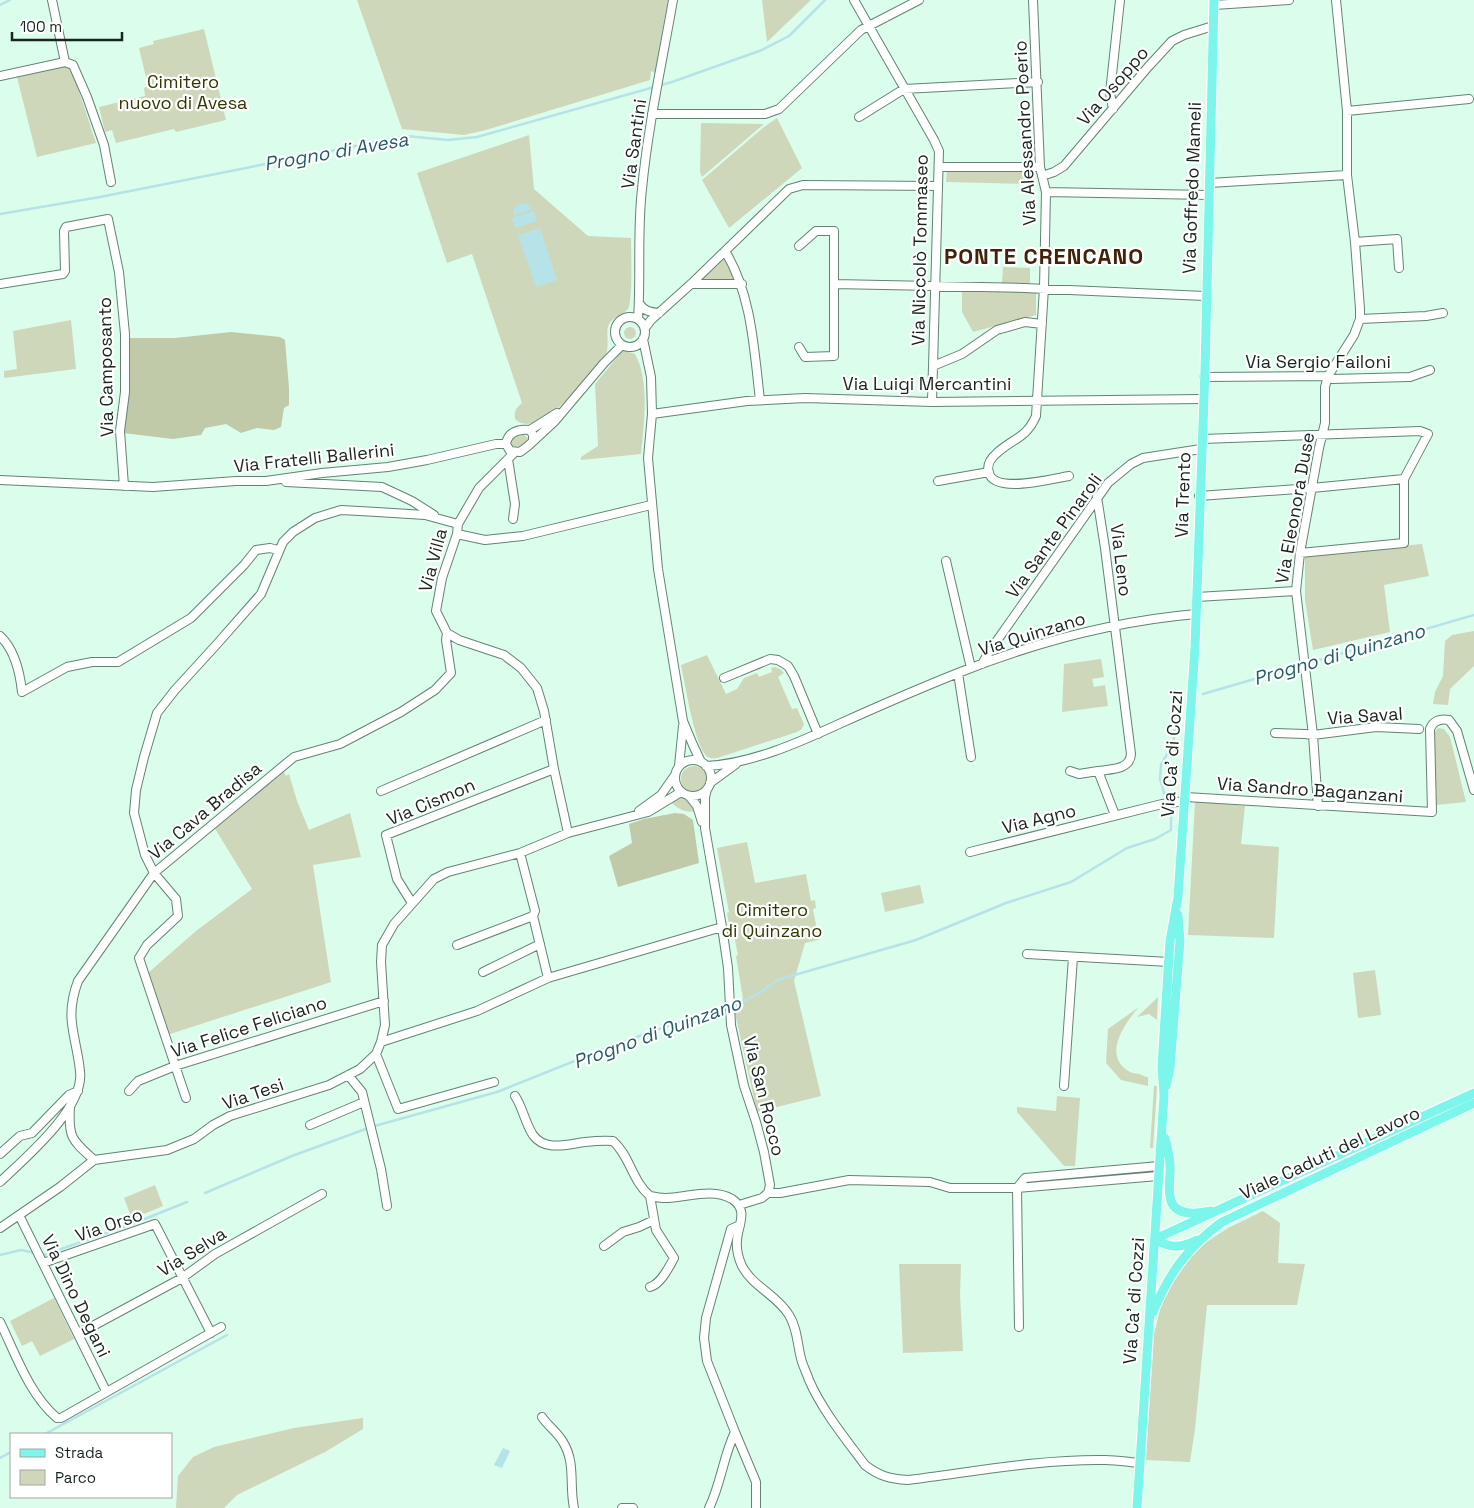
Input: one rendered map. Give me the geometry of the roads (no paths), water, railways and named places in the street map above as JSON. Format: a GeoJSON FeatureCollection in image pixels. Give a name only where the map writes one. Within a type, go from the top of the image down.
{"type":"FeatureCollection","features":[{"type":"Feature","properties":{"kind":"main road","name":"Via Goffredo Mameli"},"geometry":{"type":"LineString","coordinates":[[1204,377],[1214,2]]}},
{"type":"Feature","properties":{"kind":"main road","name":"Via Trento"},"geometry":{"type":"LineString","coordinates":[[1196,614],[1204,377]]}},
{"type":"Feature","properties":{"kind":"main road","name":"Via Ca' di Cozzi"},"geometry":{"type":"LineString","coordinates":[[1164,1096],[1170,1068],[1180,941],[1178,897],[1182,800],[1196,614]]}},
{"type":"Feature","properties":{"kind":"main road","name":"Via Ca' di Cozzi"},"geometry":{"type":"LineString","coordinates":[[1137,1508],[1164,1096],[1162,1067],[1170,941],[1178,897]]}},
{"type":"Feature","properties":{"kind":"main road","name":"Viale Caduti del Lavoro"},"geometry":{"type":"LineString","coordinates":[[1155,1239],[1474,1093]]}},
{"type":"Feature","properties":{"kind":"main road","name":"Viale Caduti del Lavoro"},"geometry":{"type":"LineString","coordinates":[[1155,1239],[1164,1245],[1180,1247],[1202,1237],[1222,1222],[1474,1103]]}},
{"type":"Feature","properties":{"kind":"main road","name":"Viale Caduti del Lavoro"},"geometry":{"type":"LineString","coordinates":[[1162,1127],[1170,1163],[1170,1197],[1172,1204],[1178,1210],[1192,1214],[1226,1208]]}},
{"type":"Feature","properties":{"kind":"main road","name":"Viale Caduti del Lavoro"},"geometry":{"type":"LineString","coordinates":[[1150,1319],[1168,1278],[1202,1237]]}},
{"type":"Feature","properties":{"kind":"street"},"geometry":{"type":"LineString","coordinates":[[52,0],[64,62]]}},
{"type":"Feature","properties":{"kind":"street","name":"Via Santini"},"geometry":{"type":"LineString","coordinates":[[639,322],[639,232],[642,190],[652,114],[673,0]]}},
{"type":"Feature","properties":{"kind":"street","name":"Via Niccolò Tommaseo"},"geometry":{"type":"LineString","coordinates":[[854,0],[865,28],[904,89],[939,151],[932,402]]}},
{"type":"Feature","properties":{"kind":"street"},"geometry":{"type":"LineString","coordinates":[[652,114],[765,114],[779,109],[865,28],[919,0]]}},
{"type":"Feature","properties":{"kind":"street","name":"Via Alessandro Poerio"},"geometry":{"type":"LineString","coordinates":[[988,472],[988,462],[998,452],[1025,434],[1036,416],[1044,288],[1046,192],[1040,167],[1038,82],[1033,0]]}},
{"type":"Feature","properties":{"kind":"street"},"geometry":{"type":"LineString","coordinates":[[1113,109],[1110,93],[1120,0]]}},
{"type":"Feature","properties":{"kind":"street"},"geometry":{"type":"LineString","coordinates":[[1214,2],[1289,0]]}},
{"type":"Feature","properties":{"kind":"street"},"geometry":{"type":"LineString","coordinates":[[1328,376],[1354,335],[1360,320],[1355,242],[1347,175],[1347,111],[1336,0]]}},
{"type":"Feature","properties":{"kind":"street","name":"Via Osoppo"},"geometry":{"type":"LineString","coordinates":[[1042,176],[1064,166],[1172,41],[1184,34],[1213,26]]}},
{"type":"Feature","properties":{"kind":"street"},"geometry":{"type":"LineString","coordinates":[[0,76],[64,62],[73,65],[87,97],[104,146],[112,182]]}},
{"type":"Feature","properties":{"kind":"street"},"geometry":{"type":"LineString","coordinates":[[859,117],[904,89],[1038,82]]}},
{"type":"Feature","properties":{"kind":"street"},"geometry":{"type":"LineString","coordinates":[[1347,111],[1470,99]]}},
{"type":"Feature","properties":{"kind":"street"},"geometry":{"type":"LineString","coordinates":[[940,167],[1040,167]]}},
{"type":"Feature","properties":{"kind":"street"},"geometry":{"type":"LineString","coordinates":[[1209,182],[1347,175]]}},
{"type":"Feature","properties":{"kind":"street"},"geometry":{"type":"LineString","coordinates":[[639,322],[651,320],[659,313],[789,189],[802,185],[938,186]]}},
{"type":"Feature","properties":{"kind":"street"},"geometry":{"type":"LineString","coordinates":[[1046,192],[1208,195]]}},
{"type":"Feature","properties":{"kind":"street","name":"Via Camposanto"},"geometry":{"type":"LineString","coordinates":[[0,284],[63,274],[66,271],[64,231],[66,227],[108,219],[120,272],[125,334],[120,430],[124,486]]}},
{"type":"Feature","properties":{"kind":"street"},"geometry":{"type":"LineString","coordinates":[[799,347],[805,357],[834,356],[834,231],[816,231],[800,246]]}},
{"type":"Feature","properties":{"kind":"street"},"geometry":{"type":"LineString","coordinates":[[1355,242],[1397,240],[1399,268]]}},
{"type":"Feature","properties":{"kind":"street"},"geometry":{"type":"LineString","coordinates":[[725,251],[734,265],[742,284],[760,400]]}},
{"type":"Feature","properties":{"kind":"street"},"geometry":{"type":"LineString","coordinates":[[691,284],[742,284]]}},
{"type":"Feature","properties":{"kind":"street"},"geometry":{"type":"LineString","coordinates":[[834,284],[1044,288],[1206,296]]}},
{"type":"Feature","properties":{"kind":"street","name":"Via Santini"},"geometry":{"type":"LineString","coordinates":[[638,294],[635,300],[643,339]]}},
{"type":"Feature","properties":{"kind":"street"},"geometry":{"type":"LineString","coordinates":[[639,303],[648,312],[659,313]]}},
{"type":"Feature","properties":{"kind":"street"},"geometry":{"type":"LineString","coordinates":[[1360,320],[1443,314]]}},
{"type":"Feature","properties":{"kind":"street","name":"Via Santini"},"geometry":{"type":"LineString","coordinates":[[620,342],[616,334],[617,325],[624,318],[639,322]]}},
{"type":"Feature","properties":{"kind":"street"},"geometry":{"type":"LineString","coordinates":[[933,366],[962,354],[997,330],[1025,322],[1042,324]]}},
{"type":"Feature","properties":{"kind":"street"},"geometry":{"type":"LineString","coordinates":[[620,342],[628,347],[635,346],[643,339],[648,357],[651,377],[652,414],[648,458],[658,569],[684,721],[693,745],[711,777],[709,786]]}},
{"type":"Feature","properties":{"kind":"street","name":"Via Villa"},"geometry":{"type":"LineString","coordinates":[[447,633],[436,611],[442,578],[457,534],[458,524],[478,488],[515,452],[525,449],[555,421],[620,342]]}},
{"type":"Feature","properties":{"kind":"street"},"geometry":{"type":"LineString","coordinates":[[635,346],[648,357]]}},
{"type":"Feature","properties":{"kind":"street","name":"Via Sergio Failoni"},"geometry":{"type":"LineString","coordinates":[[1204,377],[1328,376],[1332,379],[1410,377],[1430,370]]}},
{"type":"Feature","properties":{"kind":"street","name":"Via Eleonora Duse"},"geometry":{"type":"LineString","coordinates":[[1318,806],[1313,735],[1302,656],[1296,591],[1300,552],[1321,435],[1325,423],[1325,388],[1328,376]]}},
{"type":"Feature","properties":{"kind":"street","name":"Via Luigi Mercantini"},"geometry":{"type":"LineString","coordinates":[[652,414],[760,400],[806,398],[932,402],[1203,399]]}},
{"type":"Feature","properties":{"kind":"street","name":"Via Villa"},"geometry":{"type":"LineString","coordinates":[[506,444],[506,440],[517,430],[530,430],[566,406]]}},
{"type":"Feature","properties":{"kind":"street"},"geometry":{"type":"LineString","coordinates":[[530,430],[533,435],[533,441]]}},
{"type":"Feature","properties":{"kind":"street"},"geometry":{"type":"LineString","coordinates":[[1202,439],[1420,431],[1428,434],[1404,479],[1404,543],[1300,552]]}},
{"type":"Feature","properties":{"kind":"street","name":"Via Fratelli Ballerini"},"geometry":{"type":"LineString","coordinates":[[0,480],[153,487],[236,481],[266,481],[388,467],[496,444],[506,444]]}},
{"type":"Feature","properties":{"kind":"street"},"geometry":{"type":"LineString","coordinates":[[506,444],[510,451],[515,452]]}},
{"type":"Feature","properties":{"kind":"street","name":"Via Sante Pinaroli"},"geometry":{"type":"LineString","coordinates":[[982,664],[1108,483],[1124,469],[1143,458],[1201,449]]}},
{"type":"Feature","properties":{"kind":"street"},"geometry":{"type":"LineString","coordinates":[[508,459],[515,504],[513,519]]}},
{"type":"Feature","properties":{"kind":"street"},"geometry":{"type":"LineString","coordinates":[[938,481],[988,472],[995,481],[1009,484],[1024,484],[1069,476]]}},
{"type":"Feature","properties":{"kind":"street"},"geometry":{"type":"LineString","coordinates":[[1199,496],[1404,479]]}},
{"type":"Feature","properties":{"kind":"street"},"geometry":{"type":"LineString","coordinates":[[266,481],[382,487],[412,501],[441,519]]}},
{"type":"Feature","properties":{"kind":"street","name":"Via Leno"},"geometry":{"type":"LineString","coordinates":[[1097,497],[1106,548],[1114,627]]}},
{"type":"Feature","properties":{"kind":"street"},"geometry":{"type":"LineString","coordinates":[[457,534],[485,540],[523,536],[651,505]]}},
{"type":"Feature","properties":{"kind":"street"},"geometry":{"type":"LineString","coordinates":[[186,1098],[139,958],[148,945],[178,916],[176,899],[154,873],[141,842],[134,814],[136,790],[157,713],[175,690],[261,594],[283,542],[293,532],[315,518],[341,510],[425,515],[458,524]]}},
{"type":"Feature","properties":{"kind":"street"},"geometry":{"type":"LineString","coordinates":[[0,636],[5,640],[20,673],[22,692],[67,667],[92,662],[118,662],[191,618],[244,565],[256,550],[270,548],[278,550]]}},
{"type":"Feature","properties":{"kind":"street"},"geometry":{"type":"LineString","coordinates":[[946,561],[971,668]]}},
{"type":"Feature","properties":{"kind":"street"},"geometry":{"type":"LineString","coordinates":[[1197,597],[1296,591]]}},
{"type":"Feature","properties":{"kind":"street","name":"Via Quinzano"},"geometry":{"type":"LineString","coordinates":[[679,766],[689,760],[718,765],[788,746],[958,673],[1055,641],[1114,627],[1196,614]]}},
{"type":"Feature","properties":{"kind":"street"},"geometry":{"type":"LineString","coordinates":[[1070,771],[1079,774],[1126,766],[1130,762],[1131,754],[1114,627]]}},
{"type":"Feature","properties":{"kind":"street"},"geometry":{"type":"LineString","coordinates":[[447,633],[459,640],[504,655],[521,668],[537,688],[546,720],[554,769],[568,833]]}},
{"type":"Feature","properties":{"kind":"street","name":"Via Cava Bradisa"},"geometry":{"type":"LineString","coordinates":[[78,1092],[81,1073],[70,1012],[73,995],[78,981],[154,873],[294,756],[340,744],[401,712],[435,690],[451,673],[446,640],[447,633]]}},
{"type":"Feature","properties":{"kind":"street"},"geometry":{"type":"LineString","coordinates":[[724,678],[770,659],[778,660],[788,666],[794,676],[818,734]]}},
{"type":"Feature","properties":{"kind":"street"},"geometry":{"type":"LineString","coordinates":[[958,673],[971,757]]}},
{"type":"Feature","properties":{"kind":"street","name":"Via Sandro Baganzani"},"geometry":{"type":"LineString","coordinates":[[1182,800],[1432,812],[1430,729],[1436,721],[1443,718],[1453,724],[1460,740],[1474,790]]}},
{"type":"Feature","properties":{"kind":"street"},"geometry":{"type":"LineString","coordinates":[[381,791],[546,720]]}},
{"type":"Feature","properties":{"kind":"street"},"geometry":{"type":"LineString","coordinates":[[631,816],[648,806],[661,795],[674,775],[679,766],[684,721]]}},
{"type":"Feature","properties":{"kind":"street","name":"Via Saval"},"geometry":{"type":"LineString","coordinates":[[1313,735],[1376,727],[1419,729]]}},
{"type":"Feature","properties":{"kind":"street"},"geometry":{"type":"LineString","coordinates":[[1275,733],[1313,735]]}},
{"type":"Feature","properties":{"kind":"street","name":"Via Quinzano"},"geometry":{"type":"LineString","coordinates":[[631,816],[652,810],[685,794],[701,795],[709,786],[742,760]]}},
{"type":"Feature","properties":{"kind":"street","name":"Via Cismon"},"geometry":{"type":"LineString","coordinates":[[412,903],[397,879],[386,835],[554,769]]}},
{"type":"Feature","properties":{"kind":"street"},"geometry":{"type":"LineString","coordinates":[[1098,771],[1115,815]]}},
{"type":"Feature","properties":{"kind":"street"},"geometry":{"type":"LineString","coordinates":[[674,775],[675,784],[685,794]]}},
{"type":"Feature","properties":{"kind":"street","name":"Via San Rocco"},"geometry":{"type":"LineString","coordinates":[[709,786],[705,797],[705,828],[728,968],[728,1002],[744,1086],[756,1122],[769,1174],[770,1186],[768,1193]]}},
{"type":"Feature","properties":{"kind":"street","name":"Via San Rocco"},"geometry":{"type":"LineString","coordinates":[[685,794],[697,806],[705,828]]}},
{"type":"Feature","properties":{"kind":"street","name":"Via Agno"},"geometry":{"type":"LineString","coordinates":[[970,852],[1182,800]]}},
{"type":"Feature","properties":{"kind":"street","name":"Via Tesi"},"geometry":{"type":"LineString","coordinates":[[94,1160],[167,1150],[194,1140],[213,1125],[230,1116],[329,1085],[360,1069],[376,1054],[381,1042],[385,1021],[381,962],[382,945],[394,924],[434,879],[448,872],[520,852],[568,833],[631,816]]}},
{"type":"Feature","properties":{"kind":"street"},"geometry":{"type":"LineString","coordinates":[[520,852],[535,911],[533,916],[548,978]]}},
{"type":"Feature","properties":{"kind":"street"},"geometry":{"type":"LineString","coordinates":[[457,945],[533,916]]}},
{"type":"Feature","properties":{"kind":"street"},"geometry":{"type":"LineString","coordinates":[[381,1042],[477,1011],[548,978],[722,927]]}},
{"type":"Feature","properties":{"kind":"street"},"geometry":{"type":"LineString","coordinates":[[483,972],[540,944]]}},
{"type":"Feature","properties":{"kind":"street"},"geometry":{"type":"LineString","coordinates":[[1027,954],[1169,962]]}},
{"type":"Feature","properties":{"kind":"street"},"geometry":{"type":"LineString","coordinates":[[1064,1086],[1073,957]]}},
{"type":"Feature","properties":{"kind":"street","name":"Via Felice Feliciano"},"geometry":{"type":"LineString","coordinates":[[129,1091],[138,1082],[175,1066],[384,1001]]}},
{"type":"Feature","properties":{"kind":"street"},"geometry":{"type":"LineString","coordinates":[[376,1054],[398,1109],[494,1082]]}},
{"type":"Feature","properties":{"kind":"street"},"geometry":{"type":"LineString","coordinates":[[348,1075],[362,1092],[381,1168],[387,1206]]}},
{"type":"Feature","properties":{"kind":"street"},"geometry":{"type":"LineString","coordinates":[[0,1182],[37,1148],[70,1107],[78,1092]]}},
{"type":"Feature","properties":{"kind":"street"},"geometry":{"type":"LineString","coordinates":[[0,1154],[20,1136],[32,1133],[69,1095],[78,1092]]}},
{"type":"Feature","properties":{"kind":"street"},"geometry":{"type":"LineString","coordinates":[[515,1096],[529,1129],[540,1143],[549,1146],[561,1146],[593,1141],[613,1141],[622,1150],[640,1186],[650,1196],[656,1230],[674,1258],[663,1276],[654,1286],[650,1287]]}},
{"type":"Feature","properties":{"kind":"street"},"geometry":{"type":"LineString","coordinates":[[310,1126],[364,1102]]}},
{"type":"Feature","properties":{"kind":"street"},"geometry":{"type":"LineString","coordinates":[[0,1228],[60,1187],[94,1160],[77,1145],[72,1136],[69,1125],[70,1107]]}},
{"type":"Feature","properties":{"kind":"street"},"geometry":{"type":"LineString","coordinates":[[1019,1327],[1017,1188],[1025,1178],[1159,1166]]}},
{"type":"Feature","properties":{"kind":"street"},"geometry":{"type":"LineString","coordinates":[[739,1205],[762,1198],[768,1193],[780,1193],[850,1180],[930,1182],[950,1188],[1017,1188],[1158,1176]]}},
{"type":"Feature","properties":{"kind":"street","name":"Via Selva"},"geometry":{"type":"LineString","coordinates":[[78,1334],[182,1278],[216,1254],[322,1194]]}},
{"type":"Feature","properties":{"kind":"street"},"geometry":{"type":"LineString","coordinates":[[650,1196],[664,1198],[708,1194],[724,1196],[739,1205],[742,1216],[737,1250],[744,1269],[753,1282],[779,1302],[789,1314],[797,1334],[802,1361],[815,1393],[865,1465],[875,1473],[895,1479],[908,1480],[1015,1465],[1105,1460],[1139,1463]]}},
{"type":"Feature","properties":{"kind":"street","name":"Via Dino Degani"},"geometry":{"type":"LineString","coordinates":[[18,1215],[106,1391]]}},
{"type":"Feature","properties":{"kind":"street"},"geometry":{"type":"LineString","coordinates":[[604,1246],[623,1232],[654,1220]]}},
{"type":"Feature","properties":{"kind":"street","name":"Via Orso"},"geometry":{"type":"LineString","coordinates":[[42,1260],[155,1224],[182,1278]]}},
{"type":"Feature","properties":{"kind":"street"},"geometry":{"type":"LineString","coordinates":[[740,1225],[731,1229],[706,1318],[704,1338],[707,1361],[756,1482],[756,1508]]}},
{"type":"Feature","properties":{"kind":"street"},"geometry":{"type":"LineString","coordinates":[[182,1278],[211,1333]]}},
{"type":"Feature","properties":{"kind":"street"},"geometry":{"type":"LineString","coordinates":[[0,1322],[33,1390],[42,1403],[59,1418],[221,1328]]}},
{"type":"Feature","properties":{"kind":"street"},"geometry":{"type":"LineString","coordinates":[[542,1417],[562,1440],[571,1461],[571,1494],[574,1508]]}},
{"type":"Feature","properties":{"kind":"street"},"geometry":{"type":"LineString","coordinates":[[709,1508],[714,1498],[727,1451],[736,1432]]}},
{"type":"Feature","properties":{"kind":"street"},"geometry":{"type":"LineString","coordinates":[[622,1508],[633,1508]]}},
{"type":"Feature","properties":{"kind":"water"},"geometry":{"type":"Polygon","coordinates":[[[523,203],[532,209],[513,216],[514,208],[523,203]]]}},
{"type":"Feature","properties":{"kind":"water"},"geometry":{"type":"Polygon","coordinates":[[[534,211],[537,221],[515,228],[512,218],[534,211]]]}},
{"type":"Feature","properties":{"kind":"water"},"geometry":{"type":"Polygon","coordinates":[[[540,228],[557,280],[536,287],[518,235],[540,228]]]}},
{"type":"Feature","properties":{"kind":"water"},"geometry":{"type":"Polygon","coordinates":[[[503,1448],[510,1451],[502,1468],[494,1465],[503,1448]]]}},
{"type":"Feature","properties":{"kind":"waterway"},"geometry":{"type":"LineString","coordinates":[[0,5],[10,0]]}},
{"type":"Feature","properties":{"kind":"waterway","name":"Progno di Avesa"},"geometry":{"type":"LineString","coordinates":[[0,214],[100,197],[406,136],[448,140],[477,137],[672,82],[762,50],[789,36],[825,0]]}},
{"type":"Feature","properties":{"kind":"waterway","name":"Progno di Quinzano"},"geometry":{"type":"LineString","coordinates":[[1203,694],[1474,615]]}},
{"type":"Feature","properties":{"kind":"waterway","name":"Progno di Quinzano"},"geometry":{"type":"LineString","coordinates":[[205,1193],[292,1156],[371,1127],[497,1092],[617,1044],[698,1015],[737,1005],[761,992],[777,980],[916,940],[1006,903],[1071,882],[1127,848],[1155,839],[1171,830],[1171,816],[1160,779],[1161,765],[1173,743],[1175,732],[1174,716],[1181,701]]}},
{"type":"Feature","properties":{"kind":"waterway"},"geometry":{"type":"LineString","coordinates":[[40,1254],[44,1255],[132,1224],[187,1202]]}},
{"type":"Feature","properties":{"kind":"waterway"},"geometry":{"type":"LineString","coordinates":[[0,1255],[21,1250],[35,1253]]}},
{"type":"Feature","properties":{"kind":"waterway"},"geometry":{"type":"LineString","coordinates":[[47,1433],[227,1335]]}},
{"type":"Feature","properties":{"kind":"waterway"},"geometry":{"type":"LineString","coordinates":[[0,1458],[10,1453]]}},
{"type":"Feature","properties":{"kind":"district","name":"PONTE CRENCANO"},"geometry":{"type":"Point","coordinates":[1044,256]}},
{"type":"Feature","properties":{"kind":"park label","name":"Cimitero nuovo di Avesa"},"geometry":{"type":"Point","coordinates":[183,92]}},
{"type":"Feature","properties":{"kind":"park label","name":"Cimitero di Quinzano"},"geometry":{"type":"Point","coordinates":[772,920]}}]}
